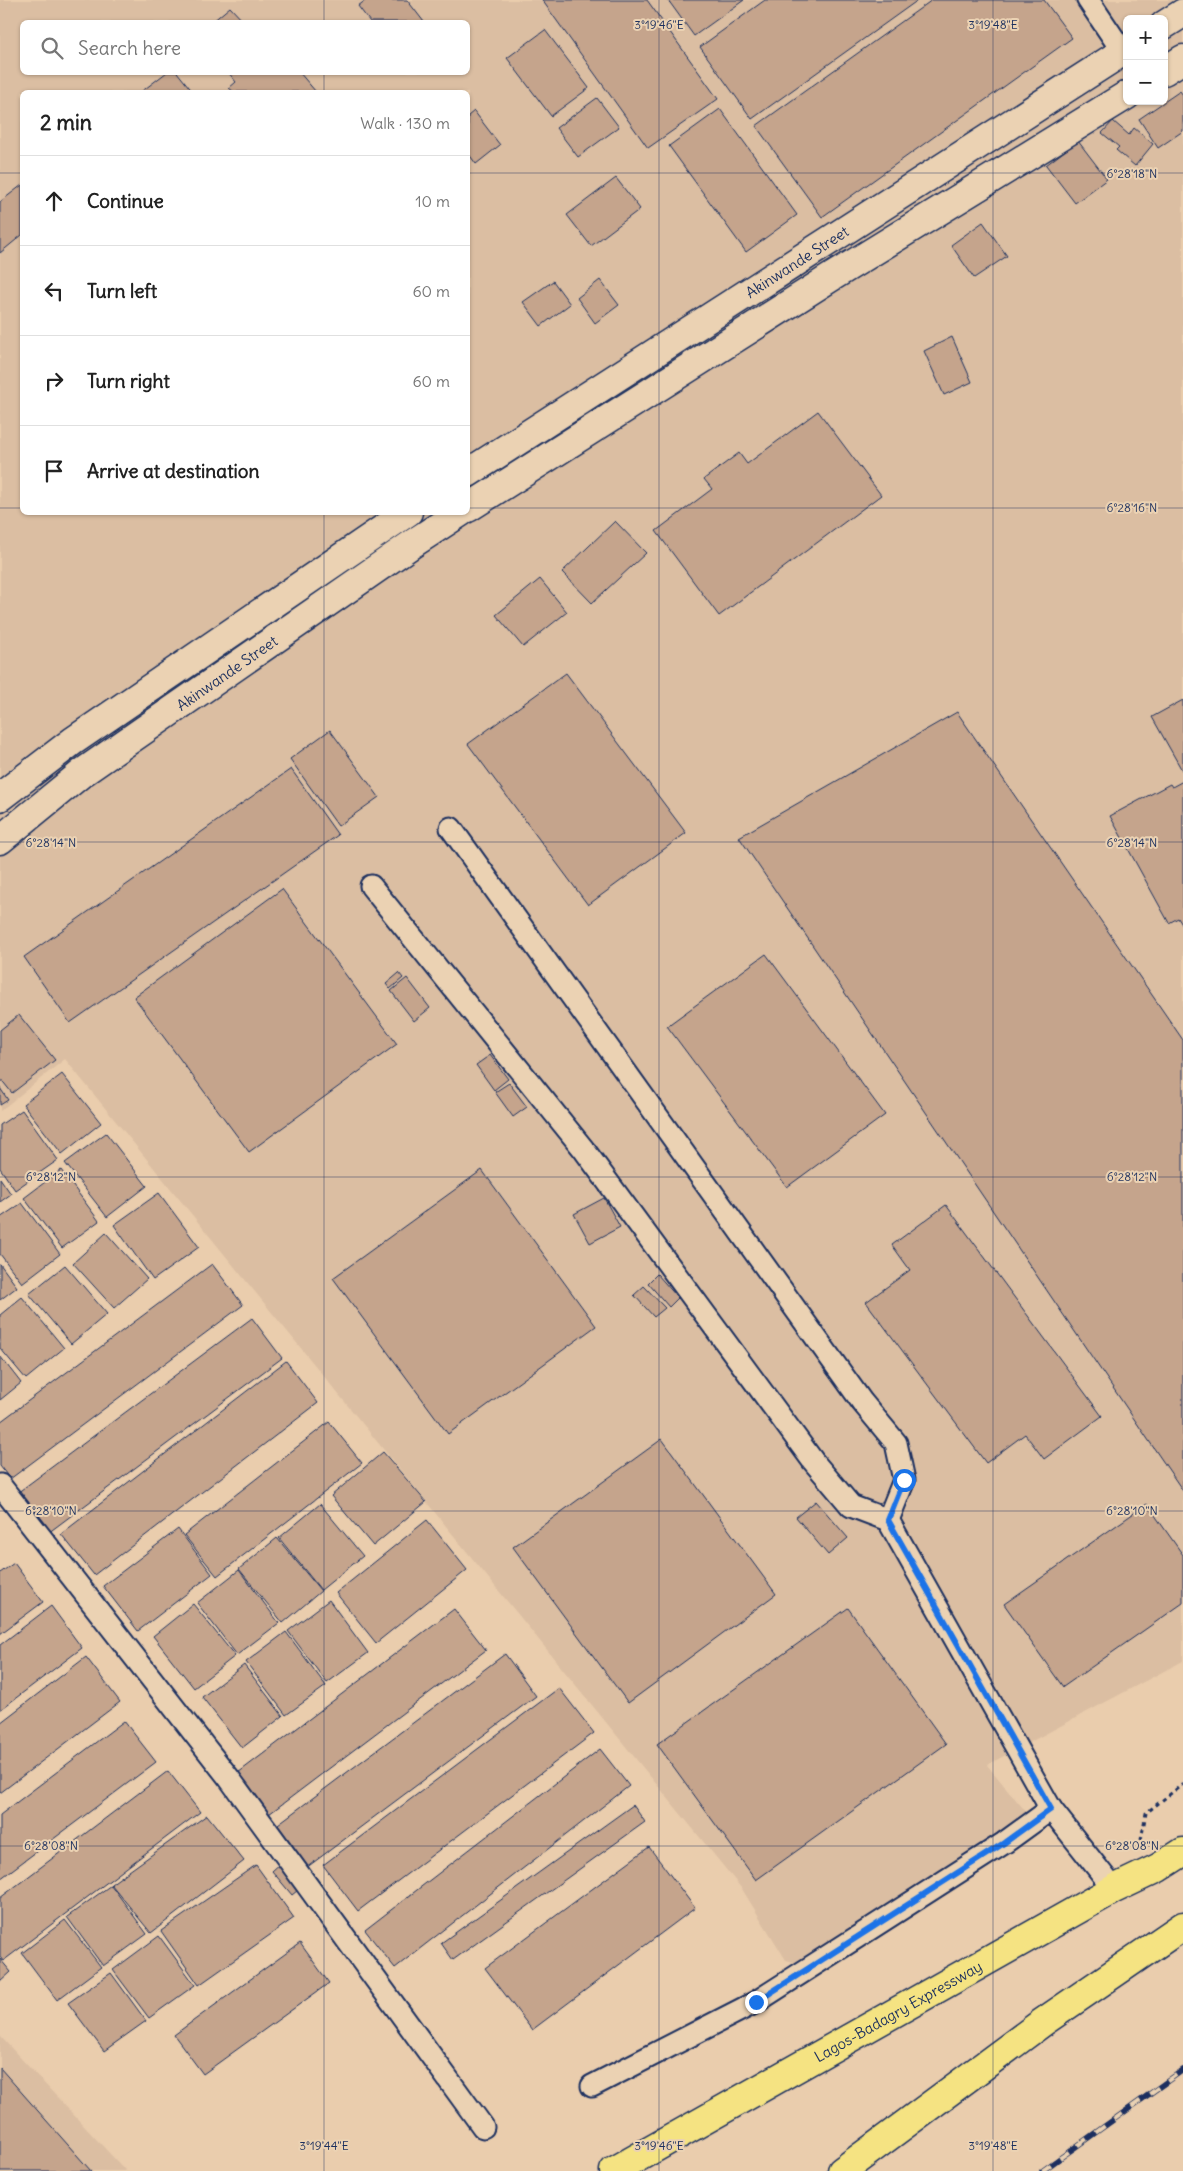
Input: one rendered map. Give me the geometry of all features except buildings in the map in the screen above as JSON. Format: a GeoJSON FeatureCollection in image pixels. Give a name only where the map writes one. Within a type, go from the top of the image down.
{"type":"FeatureCollection","features":[{"type":"Feature","properties":{"kind":"main road","name":"Lagos-Badagry Expressway"},"geometry":{"type":"LineString","coordinates":[[614,2171],[1114,1889],[1158,1868],[1183,1852]]}},
{"type":"Feature","properties":{"kind":"main road"},"geometry":{"type":"LineString","coordinates":[[842,2171],[1043,2022],[1183,1926]]}},
{"type":"Feature","properties":{"kind":"street"},"geometry":{"type":"LineString","coordinates":[[1168,22],[1183,13]]}},
{"type":"Feature","properties":{"kind":"street","name":"Akinwande Street"},"geometry":{"type":"LineString","coordinates":[[470,472],[1123,54]]}},
{"type":"Feature","properties":{"kind":"street"},"geometry":{"type":"LineString","coordinates":[[1168,68],[1183,59]]}},
{"type":"Feature","properties":{"kind":"street","name":"Akinwande Street"},"geometry":{"type":"LineString","coordinates":[[470,507],[830,278],[1123,97]]}},
{"type":"Feature","properties":{"kind":"street","name":"Akinwande Street"},"geometry":{"type":"LineString","coordinates":[[0,796],[73,741],[404,515]]}},
{"type":"Feature","properties":{"kind":"street","name":"Akinwande Street"},"geometry":{"type":"LineString","coordinates":[[0,840],[82,773],[456,515]]}},
{"type":"Feature","properties":{"kind":"lane"},"geometry":{"type":"LineString","coordinates":[[1088,0],[1123,50]]}},
{"type":"Feature","properties":{"kind":"lane"},"geometry":{"type":"LineString","coordinates":[[451,828],[862,1402],[896,1443],[904,1480],[888,1520]]}},
{"type":"Feature","properties":{"kind":"lane"},"geometry":{"type":"LineString","coordinates":[[371,886],[584,1151],[813,1461],[851,1506],[888,1520],[1051,1809],[1114,1889]]}},
{"type":"Feature","properties":{"kind":"lane"},"geometry":{"type":"LineString","coordinates":[[0,1485],[229,1778],[483,2127]]}},
{"type":"Feature","properties":{"kind":"lane"},"geometry":{"type":"LineString","coordinates":[[592,2086],[756,2002],[1004,1843],[1051,1809]]}},
{"type":"Feature","properties":{"kind":"path"},"geometry":{"type":"LineString","coordinates":[[1146,1813],[1183,1784]]}},
{"type":"Feature","properties":{"kind":"shaded area"},"geometry":{"type":"Polygon","coordinates":[[[0,0],[1183,0],[1183,1661],[987,1765],[1028,1814],[808,1966],[786,1960],[742,1889],[65,1059],[0,1111],[0,0]]]}},
{"type":"Feature","properties":{"kind":"shaded area"},"geometry":{"type":"Polygon","coordinates":[[[0,2036],[126,2171],[0,2171],[0,2036]]]}},
{"type":"Feature","properties":{"kind":"railway"},"geometry":{"type":"LineString","coordinates":[[1042,2171],[1183,2070]]}},
{"type":"Feature","properties":{"kind":"route"},"geometry":{"type":"LineString","coordinates":[[756,2002],[1004,1843],[1051,1809],[888,1520],[904,1480]]}}]}
